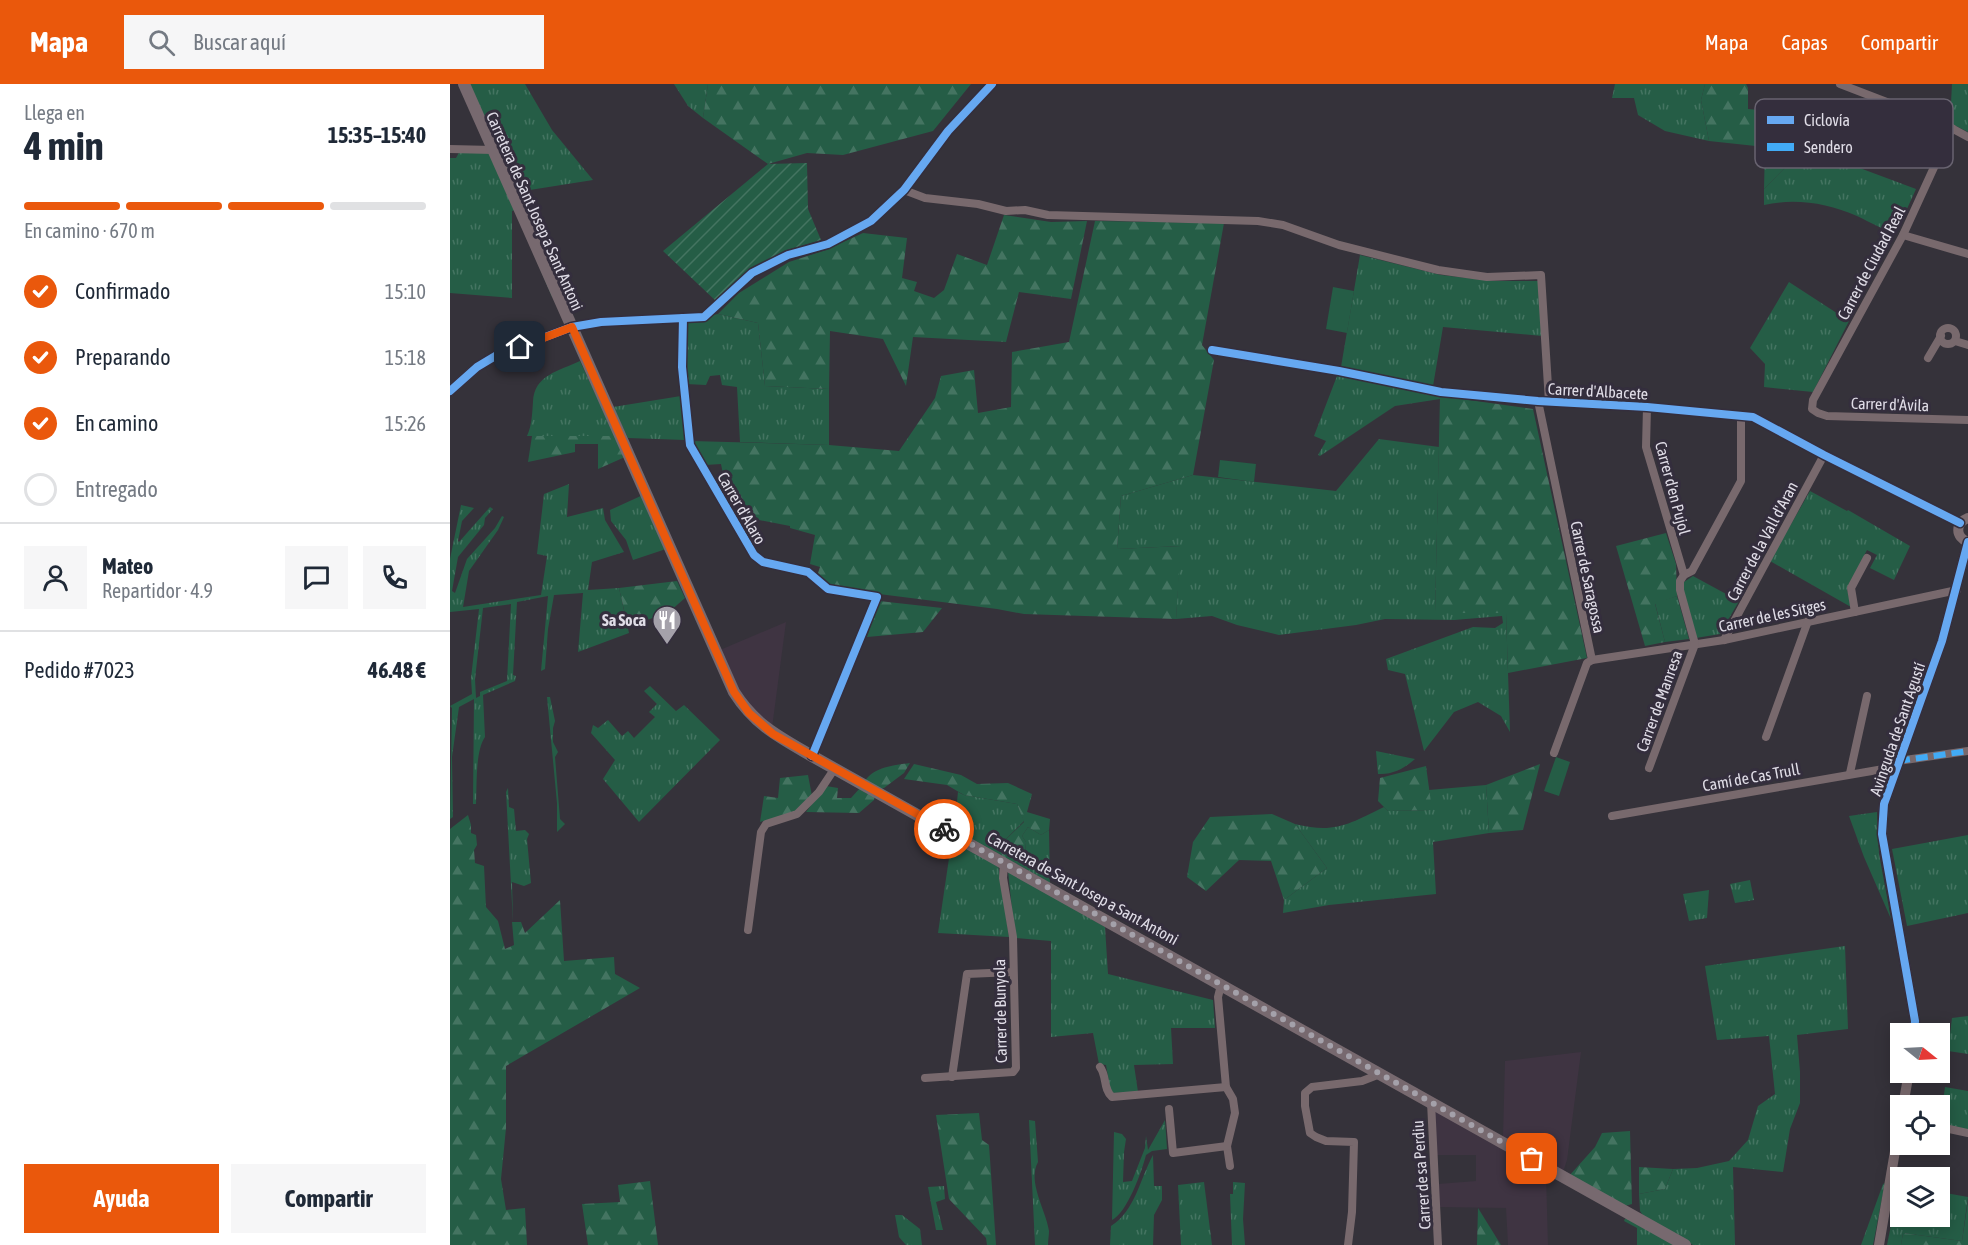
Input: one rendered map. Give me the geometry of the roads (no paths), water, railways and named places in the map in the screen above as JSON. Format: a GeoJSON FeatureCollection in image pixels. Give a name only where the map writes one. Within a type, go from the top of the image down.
{"type":"FeatureCollection","features":[{"type":"Feature","properties":{"kind":"main road","name":"Carretera de Sant Josep a Sant Antoni"},"geometry":{"type":"LineString","coordinates":[[464,84],[734,692],[760,724],[812,756],[1685,1245]]}},
{"type":"Feature","properties":{"kind":"street"},"geometry":{"type":"LineString","coordinates":[[450,391],[477,367],[497,355],[572,327],[601,322],[704,317],[752,273],[788,255],[828,244],[871,221],[904,190],[948,131],[992,84]]}},
{"type":"Feature","properties":{"kind":"street"},"geometry":{"type":"LineString","coordinates":[[1840,84],[1878,99]]}},
{"type":"Feature","properties":{"kind":"street"},"geometry":{"type":"LineString","coordinates":[[1953,129],[1968,137]]}},
{"type":"Feature","properties":{"kind":"street"},"geometry":{"type":"LineString","coordinates":[[450,149],[493,150]]}},
{"type":"Feature","properties":{"kind":"street","name":"Carrer de Ciudad Real"},"geometry":{"type":"LineString","coordinates":[[1812,409],[1813,400],[1903,235],[1934,168]]}},
{"type":"Feature","properties":{"kind":"street"},"geometry":{"type":"LineString","coordinates":[[904,190],[925,198],[978,204],[1006,211],[1258,221],[1283,225],[1339,245],[1438,270],[1487,277],[1541,275],[1549,402]]}},
{"type":"Feature","properties":{"kind":"street"},"geometry":{"type":"LineString","coordinates":[[1903,235],[1968,254]]}},
{"type":"Feature","properties":{"kind":"street","name":"Carrer d'Alaro"},"geometry":{"type":"LineString","coordinates":[[683,318],[682,367],[690,445],[754,555],[763,562],[808,572],[828,589],[877,597],[812,756]]}},
{"type":"Feature","properties":{"kind":"street"},"geometry":{"type":"LineString","coordinates":[[1928,358],[1941,336],[1942,341],[1946,344],[1951,344],[1955,340],[1968,345]]}},
{"type":"Feature","properties":{"kind":"street","name":"Carrer d'Albacete"},"geometry":{"type":"LineString","coordinates":[[1212,350],[1431,391],[1753,417],[1824,455],[1964,520]]}},
{"type":"Feature","properties":{"kind":"street","name":"Carrer de Saragossa"},"geometry":{"type":"LineString","coordinates":[[1538,401],[1592,660]]}},
{"type":"Feature","properties":{"kind":"street","name":"Carrer d'en Pujol"},"geometry":{"type":"LineString","coordinates":[[1647,407],[1646,447],[1684,575]]}},
{"type":"Feature","properties":{"kind":"street","name":"Carrer d'Àvila"},"geometry":{"type":"LineString","coordinates":[[1812,409],[1827,416],[1968,420]]}},
{"type":"Feature","properties":{"kind":"street","name":"Carrer d'en Pujol"},"geometry":{"type":"LineString","coordinates":[[1695,644],[1680,590],[1680,581],[1684,575],[1692,572],[1741,481],[1741,416]]}},
{"type":"Feature","properties":{"kind":"street","name":"Carrer de la Vall d'Aran"},"geometry":{"type":"LineString","coordinates":[[1724,640],[1824,455]]}},
{"type":"Feature","properties":{"kind":"street"},"geometry":{"type":"LineString","coordinates":[[1964,520],[1959,534],[1968,542]]}},
{"type":"Feature","properties":{"kind":"street","name":"Avinguda de Sant Agustí"},"geometry":{"type":"LineString","coordinates":[[1915,1023],[1882,834],[1884,804],[1942,641],[1968,542]]}},
{"type":"Feature","properties":{"kind":"street"},"geometry":{"type":"LineString","coordinates":[[1855,612],[1851,588],[1867,558]]}},
{"type":"Feature","properties":{"kind":"street","name":"Carrer de les Sitges"},"geometry":{"type":"LineString","coordinates":[[1592,660],[1724,640],[1957,590]]}},
{"type":"Feature","properties":{"kind":"street"},"geometry":{"type":"LineString","coordinates":[[1766,737],[1808,621]]}},
{"type":"Feature","properties":{"kind":"street","name":"Carrer de Manresa"},"geometry":{"type":"LineString","coordinates":[[1649,768],[1695,644]]}},
{"type":"Feature","properties":{"kind":"street"},"geometry":{"type":"LineString","coordinates":[[1554,753],[1587,663],[1592,660]]}},
{"type":"Feature","properties":{"kind":"street"},"geometry":{"type":"LineString","coordinates":[[1850,773],[1867,696]]}},
{"type":"Feature","properties":{"kind":"street","name":"Camí de Cas Trull"},"geometry":{"type":"LineString","coordinates":[[1612,816],[1966,752]]}},
{"type":"Feature","properties":{"kind":"street"},"geometry":{"type":"LineString","coordinates":[[748,930],[761,832],[766,824],[797,814],[802,810],[819,792],[835,768]]}},
{"type":"Feature","properties":{"kind":"street","name":"Carrer de Bunyola"},"geometry":{"type":"LineString","coordinates":[[925,1078],[1013,1072],[1016,1068],[1013,937],[1003,878],[1004,863]]}},
{"type":"Feature","properties":{"kind":"street"},"geometry":{"type":"LineString","coordinates":[[952,1077],[967,974],[1013,972]]}},
{"type":"Feature","properties":{"kind":"street"},"geometry":{"type":"LineString","coordinates":[[1221,985],[1218,997],[1226,1087],[1233,1099],[1235,1113],[1227,1146],[1230,1166]]}},
{"type":"Feature","properties":{"kind":"street"},"geometry":{"type":"LineString","coordinates":[[1100,1068],[1103,1071],[1107,1093],[1112,1097],[1226,1087]]}},
{"type":"Feature","properties":{"kind":"street"},"geometry":{"type":"LineString","coordinates":[[1348,1245],[1352,1212],[1354,1142],[1326,1141],[1311,1133],[1305,1106],[1305,1093],[1312,1087],[1362,1081],[1380,1074]]}},
{"type":"Feature","properties":{"kind":"street","name":"Carrer de sa Perdiu"},"geometry":{"type":"LineString","coordinates":[[1431,1102],[1438,1245]]}},
{"type":"Feature","properties":{"kind":"street"},"geometry":{"type":"LineString","coordinates":[[1169,1109],[1173,1153],[1227,1146]]}},
{"type":"Feature","properties":{"kind":"street"},"geometry":{"type":"LineString","coordinates":[[1950,1129],[1968,1133]]}},
{"type":"Feature","properties":{"kind":"street"},"geometry":{"type":"LineString","coordinates":[[1879,1245],[1894,1155]]}},
{"type":"Feature","properties":{"kind":"place","name":"Sa Soca"},"geometry":{"type":"Point","coordinates":[667,646]}}]}
